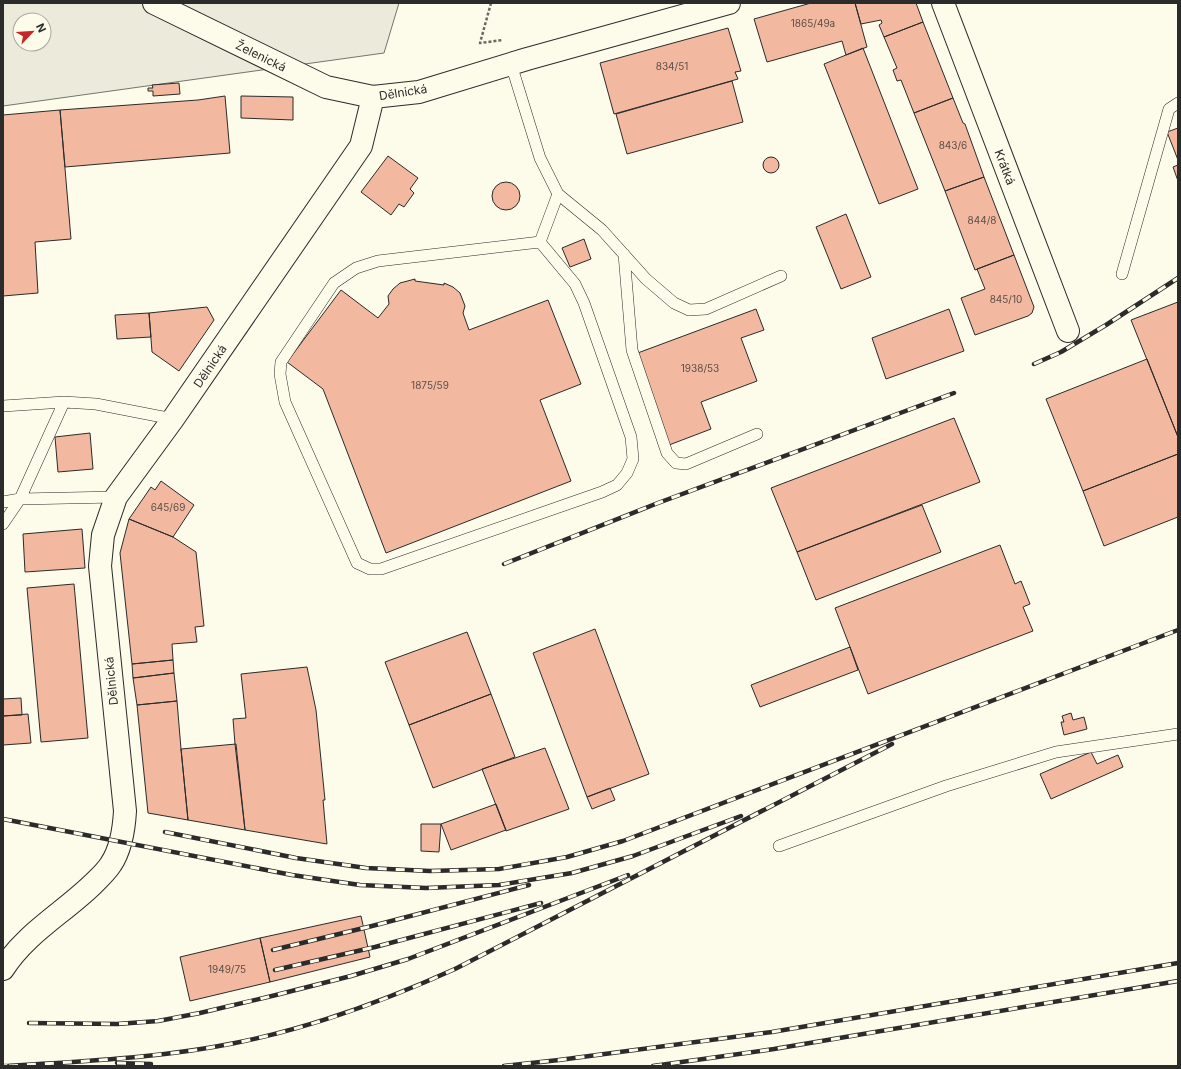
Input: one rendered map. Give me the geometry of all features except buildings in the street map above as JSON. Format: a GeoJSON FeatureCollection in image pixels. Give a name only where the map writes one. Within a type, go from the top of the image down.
{"type":"FeatureCollection","features":[{"type":"Feature","properties":{"kind":"street","name":"Želenická"},"geometry":{"type":"LineString","coordinates":[[154,3],[326,87],[373,97]]}},
{"type":"Feature","properties":{"kind":"street","name":"Dělnická"},"geometry":{"type":"LineString","coordinates":[[3,969],[10,957],[24,943],[102,876],[111,864],[121,841],[124,824],[124,811],[100,566],[103,535],[116,497],[173,419],[361,146],[373,97],[419,92],[511,64],[729,3]]}},
{"type":"Feature","properties":{"kind":"street","name":"Krátká"},"geometry":{"type":"LineString","coordinates":[[943,3],[1068,331]]}},
{"type":"Feature","properties":{"kind":"lane"},"geometry":{"type":"LineString","coordinates":[[511,64],[540,158],[558,194],[602,230],[646,279],[674,304],[689,310],[706,309],[781,276]]}},
{"type":"Feature","properties":{"kind":"lane"},"geometry":{"type":"LineString","coordinates":[[1122,274],[1169,109],[1178,103]]}},
{"type":"Feature","properties":{"kind":"lane"},"geometry":{"type":"LineString","coordinates":[[540,242],[558,194]]}},
{"type":"Feature","properties":{"kind":"lane"},"geometry":{"type":"LineString","coordinates":[[540,242],[575,284],[584,303],[631,437],[633,459],[627,473],[617,485],[602,492],[381,569],[370,570],[357,563],[285,402],[280,374],[281,362],[334,283],[356,268],[378,261],[540,242]]}},
{"type":"Feature","properties":{"kind":"lane"},"geometry":{"type":"LineString","coordinates":[[624,254],[632,350],[666,453],[676,463],[686,464],[757,434]]}},
{"type":"Feature","properties":{"kind":"lane"},"geometry":{"type":"LineString","coordinates":[[3,406],[64,402],[96,404],[173,419]]}},
{"type":"Feature","properties":{"kind":"lane"},"geometry":{"type":"LineString","coordinates":[[3,524],[20,499],[64,402]]}},
{"type":"Feature","properties":{"kind":"lane"},"geometry":{"type":"LineString","coordinates":[[3,502],[20,499],[116,497]]}},
{"type":"Feature","properties":{"kind":"lane"},"geometry":{"type":"LineString","coordinates":[[779,846],[946,786],[1056,752],[1178,734]]}},
{"type":"Feature","properties":{"kind":"path"},"geometry":{"type":"LineString","coordinates":[[491,3],[480,43],[508,39]]}},
{"type":"Feature","properties":{"kind":"shaded area"},"geometry":{"type":"Polygon","coordinates":[[[3,3],[399,3],[384,53],[3,106],[3,3]]]}},
{"type":"Feature","properties":{"kind":"railway"},"geometry":{"type":"LineString","coordinates":[[1034,364],[1061,352],[1106,325],[1178,278]]}},
{"type":"Feature","properties":{"kind":"railway"},"geometry":{"type":"LineString","coordinates":[[504,564],[658,503],[954,393]]}},
{"type":"Feature","properties":{"kind":"railway"},"geometry":{"type":"LineString","coordinates":[[165,832],[296,858],[366,868],[430,871],[499,869],[567,857],[623,841],[1178,630]]}},
{"type":"Feature","properties":{"kind":"railway"},"geometry":{"type":"LineString","coordinates":[[9,1066],[151,1056],[207,1048],[291,1030],[374,1003],[455,969],[892,744]]}},
{"type":"Feature","properties":{"kind":"railway"},"geometry":{"type":"LineString","coordinates":[[3,819],[292,875],[360,885],[426,888],[499,885],[572,873],[633,856],[741,816]]}},
{"type":"Feature","properties":{"kind":"railway"},"geometry":{"type":"LineString","coordinates":[[29,1023],[117,1024],[158,1021],[200,1013],[276,995],[351,976],[408,959],[628,875]]}},
{"type":"Feature","properties":{"kind":"railway"},"geometry":{"type":"LineString","coordinates":[[273,950],[529,885]]}},
{"type":"Feature","properties":{"kind":"railway"},"geometry":{"type":"LineString","coordinates":[[275,970],[375,947],[541,903]]}},
{"type":"Feature","properties":{"kind":"railway"},"geometry":{"type":"LineString","coordinates":[[504,1066],[772,1032],[1178,963]]}},
{"type":"Feature","properties":{"kind":"railway"},"geometry":{"type":"LineString","coordinates":[[653,1066],[774,1049],[1178,981]]}},
{"type":"Feature","properties":{"kind":"railway"},"geometry":{"type":"LineString","coordinates":[[117,1063],[151,1064]]}}]}
